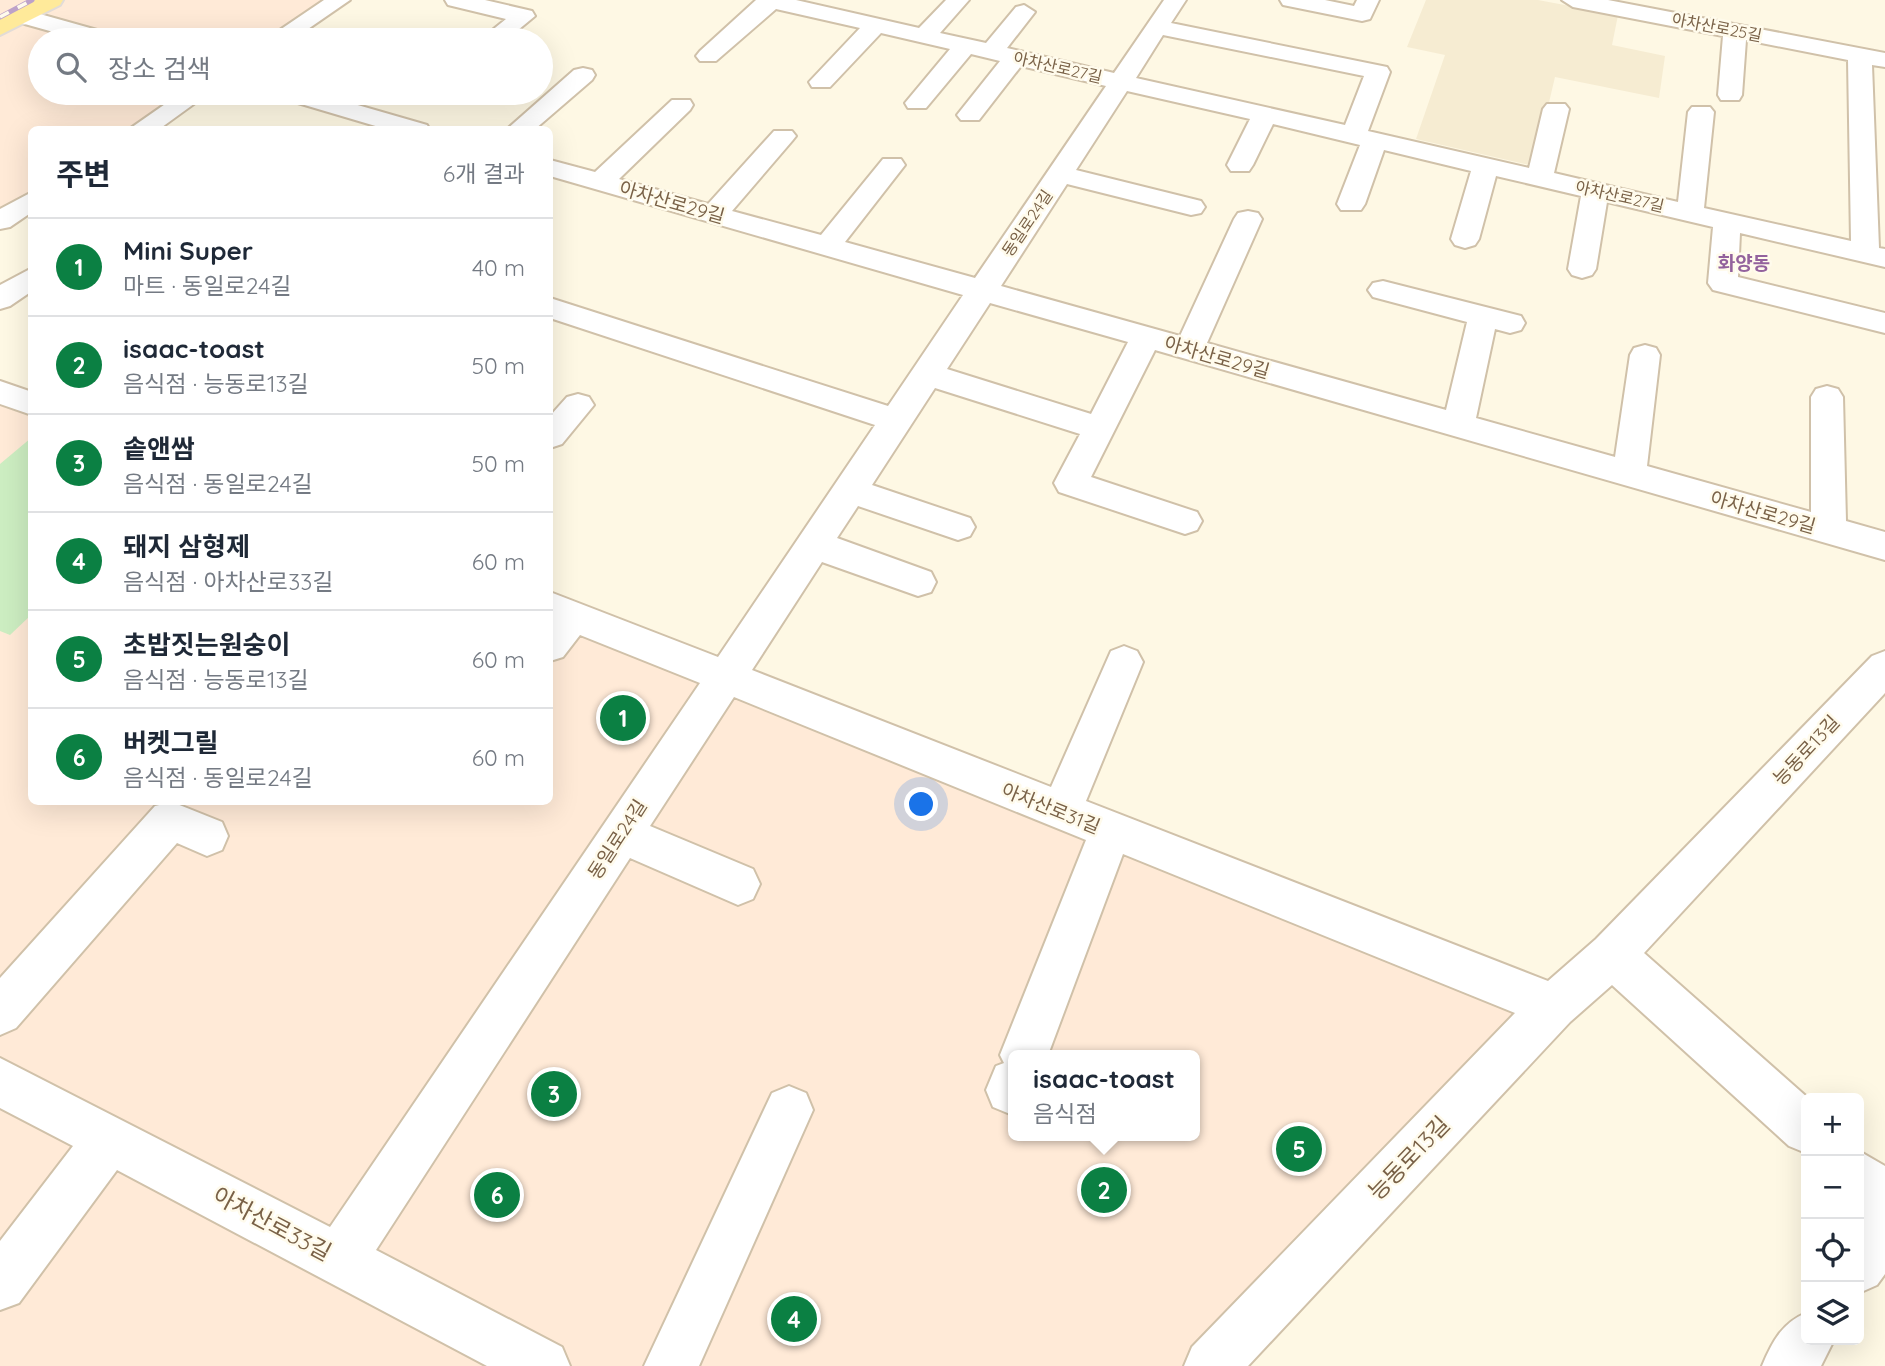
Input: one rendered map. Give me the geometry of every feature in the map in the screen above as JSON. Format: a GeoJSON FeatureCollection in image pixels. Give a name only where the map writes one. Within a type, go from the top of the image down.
{"type":"FeatureCollection","features":[{"type":"Feature","properties":{"kind":"main road"},"geometry":{"type":"LineString","coordinates":[[0,28],[52,0]]}},
{"type":"Feature","properties":{"kind":"street"},"geometry":{"type":"LineString","coordinates":[[296,28],[340,0]]}},
{"type":"Feature","properties":{"kind":"street"},"geometry":{"type":"LineString","coordinates":[[456,0],[524,16],[508,28]]}},
{"type":"Feature","properties":{"kind":"street"},"geometry":{"type":"LineString","coordinates":[[708,56],[769,0]]}},
{"type":"Feature","properties":{"kind":"street","name":"아차산로27길"},"geometry":{"type":"LineString","coordinates":[[769,0],[813,5],[876,25],[965,46],[1875,255]]}},
{"type":"Feature","properties":{"kind":"street"},"geometry":{"type":"LineString","coordinates":[[925,36],[958,0]]}},
{"type":"Feature","properties":{"kind":"street"},"geometry":{"type":"LineString","coordinates":[[1291,0],[1365,7]]}},
{"type":"Feature","properties":{"kind":"street","name":"아차산로25길"},"geometry":{"type":"LineString","coordinates":[[1573,0],[1873,57],[1875,255]]}},
{"type":"Feature","properties":{"kind":"street"},"geometry":{"type":"LineString","coordinates":[[1699,24],[1702,0]]}},
{"type":"Feature","properties":{"kind":"street"},"geometry":{"type":"LineString","coordinates":[[970,115],[1004,55],[1024,12]]}},
{"type":"Feature","properties":{"kind":"street","name":"동일로24길"},"geometry":{"type":"LineString","coordinates":[[339,1260],[1166,13],[1378,72],[1365,138]]}},
{"type":"Feature","properties":{"kind":"street"},"geometry":{"type":"LineString","coordinates":[[22,16],[64,28]]}},
{"type":"Feature","properties":{"kind":"street"},"geometry":{"type":"LineString","coordinates":[[821,82],[876,25]]}},
{"type":"Feature","properties":{"kind":"street"},"geometry":{"type":"LineString","coordinates":[[1730,95],[1735,31]]}},
{"type":"Feature","properties":{"kind":"street"},"geometry":{"type":"LineString","coordinates":[[917,103],[965,46]]}},
{"type":"Feature","properties":{"kind":"street"},"geometry":{"type":"LineString","coordinates":[[553,100],[583,75]]}},
{"type":"Feature","properties":{"kind":"street"},"geometry":{"type":"LineString","coordinates":[[600,182],[681,104]]}},
{"type":"Feature","properties":{"kind":"street"},"geometry":{"type":"LineString","coordinates":[[146,126],[179,105]]}},
{"type":"Feature","properties":{"kind":"street"},"geometry":{"type":"LineString","coordinates":[[332,105],[404,126]]}},
{"type":"Feature","properties":{"kind":"street"},"geometry":{"type":"LineString","coordinates":[[523,126],[548,105]]}},
{"type":"Feature","properties":{"kind":"street"},"geometry":{"type":"LineString","coordinates":[[1540,178],[1556,109]]}},
{"type":"Feature","properties":{"kind":"street"},"geometry":{"type":"LineString","coordinates":[[1690,213],[1701,113]]}},
{"type":"Feature","properties":{"kind":"street"},"geometry":{"type":"LineString","coordinates":[[1240,164],[1265,115]]}},
{"type":"Feature","properties":{"kind":"street"},"geometry":{"type":"LineString","coordinates":[[714,214],[783,136]]}},
{"type":"Feature","properties":{"kind":"street"},"geometry":{"type":"LineString","coordinates":[[1351,204],[1365,138]]}},
{"type":"Feature","properties":{"kind":"street"},"geometry":{"type":"LineString","coordinates":[[826,247],[892,165]]}},
{"type":"Feature","properties":{"kind":"street"},"geometry":{"type":"LineString","coordinates":[[1465,239],[1486,166]]}},
{"type":"Feature","properties":{"kind":"street","name":"아차산로29길"},"geometry":{"type":"LineString","coordinates":[[553,172],[600,182],[1885,546]]}},
{"type":"Feature","properties":{"kind":"street"},"geometry":{"type":"LineString","coordinates":[[1060,174],[1191,207]]}},
{"type":"Feature","properties":{"kind":"street"},"geometry":{"type":"LineString","coordinates":[[1582,268],[1595,191]]}},
{"type":"Feature","properties":{"kind":"street"},"geometry":{"type":"LineString","coordinates":[[0,221],[28,203]]}},
{"type":"Feature","properties":{"kind":"street"},"geometry":{"type":"LineString","coordinates":[[1188,349],[1248,219]]}},
{"type":"Feature","properties":{"kind":"street"},"geometry":{"type":"LineString","coordinates":[[1727,221],[1723,283],[1885,323]]}},
{"type":"Feature","properties":{"kind":"street"},"geometry":{"type":"LineString","coordinates":[[0,299],[28,280]]}},
{"type":"Feature","properties":{"kind":"street"},"geometry":{"type":"LineString","coordinates":[[1383,290],[1497,320],[1458,426]]}},
{"type":"Feature","properties":{"kind":"street"},"geometry":{"type":"LineString","coordinates":[[553,309],[896,420]]}},
{"type":"Feature","properties":{"kind":"street"},"geometry":{"type":"LineString","coordinates":[[1146,338],[1071,483],[1185,521]]}},
{"type":"Feature","properties":{"kind":"street"},"geometry":{"type":"LineString","coordinates":[[1629,474],[1645,355]]}},
{"type":"Feature","properties":{"kind":"street"},"geometry":{"type":"LineString","coordinates":[[926,374],[1099,428]]}},
{"type":"Feature","properties":{"kind":"street"},"geometry":{"type":"LineString","coordinates":[[1827,397],[1829,530]]}},
{"type":"Feature","properties":{"kind":"street"},"geometry":{"type":"LineString","coordinates":[[553,433],[578,405]]}},
{"type":"Feature","properties":{"kind":"street"},"geometry":{"type":"LineString","coordinates":[[849,489],[958,527]]}},
{"type":"Feature","properties":{"kind":"street"},"geometry":{"type":"LineString","coordinates":[[813,544],[918,582]]}},
{"type":"Feature","properties":{"kind":"street","name":"아차산로31길"},"geometry":{"type":"LineString","coordinates":[[557,623],[723,678],[1554,1006]]}},
{"type":"Feature","properties":{"kind":"street"},"geometry":{"type":"LineString","coordinates":[[1061,812],[1124,662]]}},
{"type":"Feature","properties":{"kind":"street","name":"능동로13길"},"geometry":{"type":"LineString","coordinates":[[1211,1366],[1554,1006],[1612,955],[1885,667]]}},
{"type":"Feature","properties":{"kind":"street"},"geometry":{"type":"LineString","coordinates":[[0,1012],[170,820],[207,836]]}},
{"type":"Feature","properties":{"kind":"street"},"geometry":{"type":"LineString","coordinates":[[1026,1050],[1110,832]]}},
{"type":"Feature","properties":{"kind":"street"},"geometry":{"type":"LineString","coordinates":[[621,834],[738,884]]}},
{"type":"Feature","properties":{"kind":"street"},"geometry":{"type":"LineString","coordinates":[[1612,955],[1801,1125]]}},
{"type":"Feature","properties":{"kind":"street","name":"아차산로33길"},"geometry":{"type":"LineString","coordinates":[[0,1082],[543,1366]]}},
{"type":"Feature","properties":{"kind":"street"},"geometry":{"type":"LineString","coordinates":[[671,1366],[789,1110]]}},
{"type":"Feature","properties":{"kind":"street"},"geometry":{"type":"LineString","coordinates":[[0,1284],[109,1139]]}},
{"type":"Feature","properties":{"kind":"street"},"geometry":{"type":"LineString","coordinates":[[1864,1180],[1885,1199]]}},
{"type":"Feature","properties":{"kind":"street"},"geometry":{"type":"LineString","coordinates":[[1864,1259],[1885,1229]]}},
{"type":"Feature","properties":{"kind":"street"},"geometry":{"type":"LineString","coordinates":[[1789,1366],[1804,1345]]}},
{"type":"Feature","properties":{"kind":"shaded area"},"geometry":{"type":"Polygon","coordinates":[[[0,0],[337,0],[294,28],[28,28],[28,105],[175,105],[142,126],[28,126],[28,199],[0,218],[0,0]]]}},
{"type":"Feature","properties":{"kind":"shaded area"},"geometry":{"type":"Polygon","coordinates":[[[1426,0],[1538,0],[1618,15],[1612,45],[1665,56],[1659,98],[1555,77],[1534,166],[1416,139],[1445,55],[1407,47],[1426,0]]]}},
{"type":"Feature","properties":{"kind":"shaded area"},"geometry":{"type":"Polygon","coordinates":[[[0,405],[28,416],[28,805],[553,805],[553,618],[1554,1006],[1197,1366],[0,1366],[0,405]]]}},
{"type":"Feature","properties":{"kind":"green space"},"geometry":{"type":"Polygon","coordinates":[[[28,441],[28,618],[10,635],[0,631],[0,464],[28,441]]]}},
{"type":"Feature","properties":{"kind":"railway"},"geometry":{"type":"LineString","coordinates":[[0,17],[32,0]]}},
{"type":"Feature","properties":{"kind":"place","name":"Mini Super"},"geometry":{"type":"Point","coordinates":[623,718]}},
{"type":"Feature","properties":{"kind":"place","name":"솥앤쌈"},"geometry":{"type":"Point","coordinates":[554,1094]}},
{"type":"Feature","properties":{"kind":"place","name":"초밥짓는원숭이"},"geometry":{"type":"Point","coordinates":[1299,1149]}},
{"type":"Feature","properties":{"kind":"place","name":"isaac-toast"},"geometry":{"type":"Point","coordinates":[1104,1190]}},
{"type":"Feature","properties":{"kind":"place","name":"버켓그릴"},"geometry":{"type":"Point","coordinates":[497,1195]}},
{"type":"Feature","properties":{"kind":"place","name":"돼지 삼형제"},"geometry":{"type":"Point","coordinates":[794,1319]}},
{"type":"Feature","properties":{"kind":"district","name":"화양동"},"geometry":{"type":"Point","coordinates":[1744,263]}}]}
